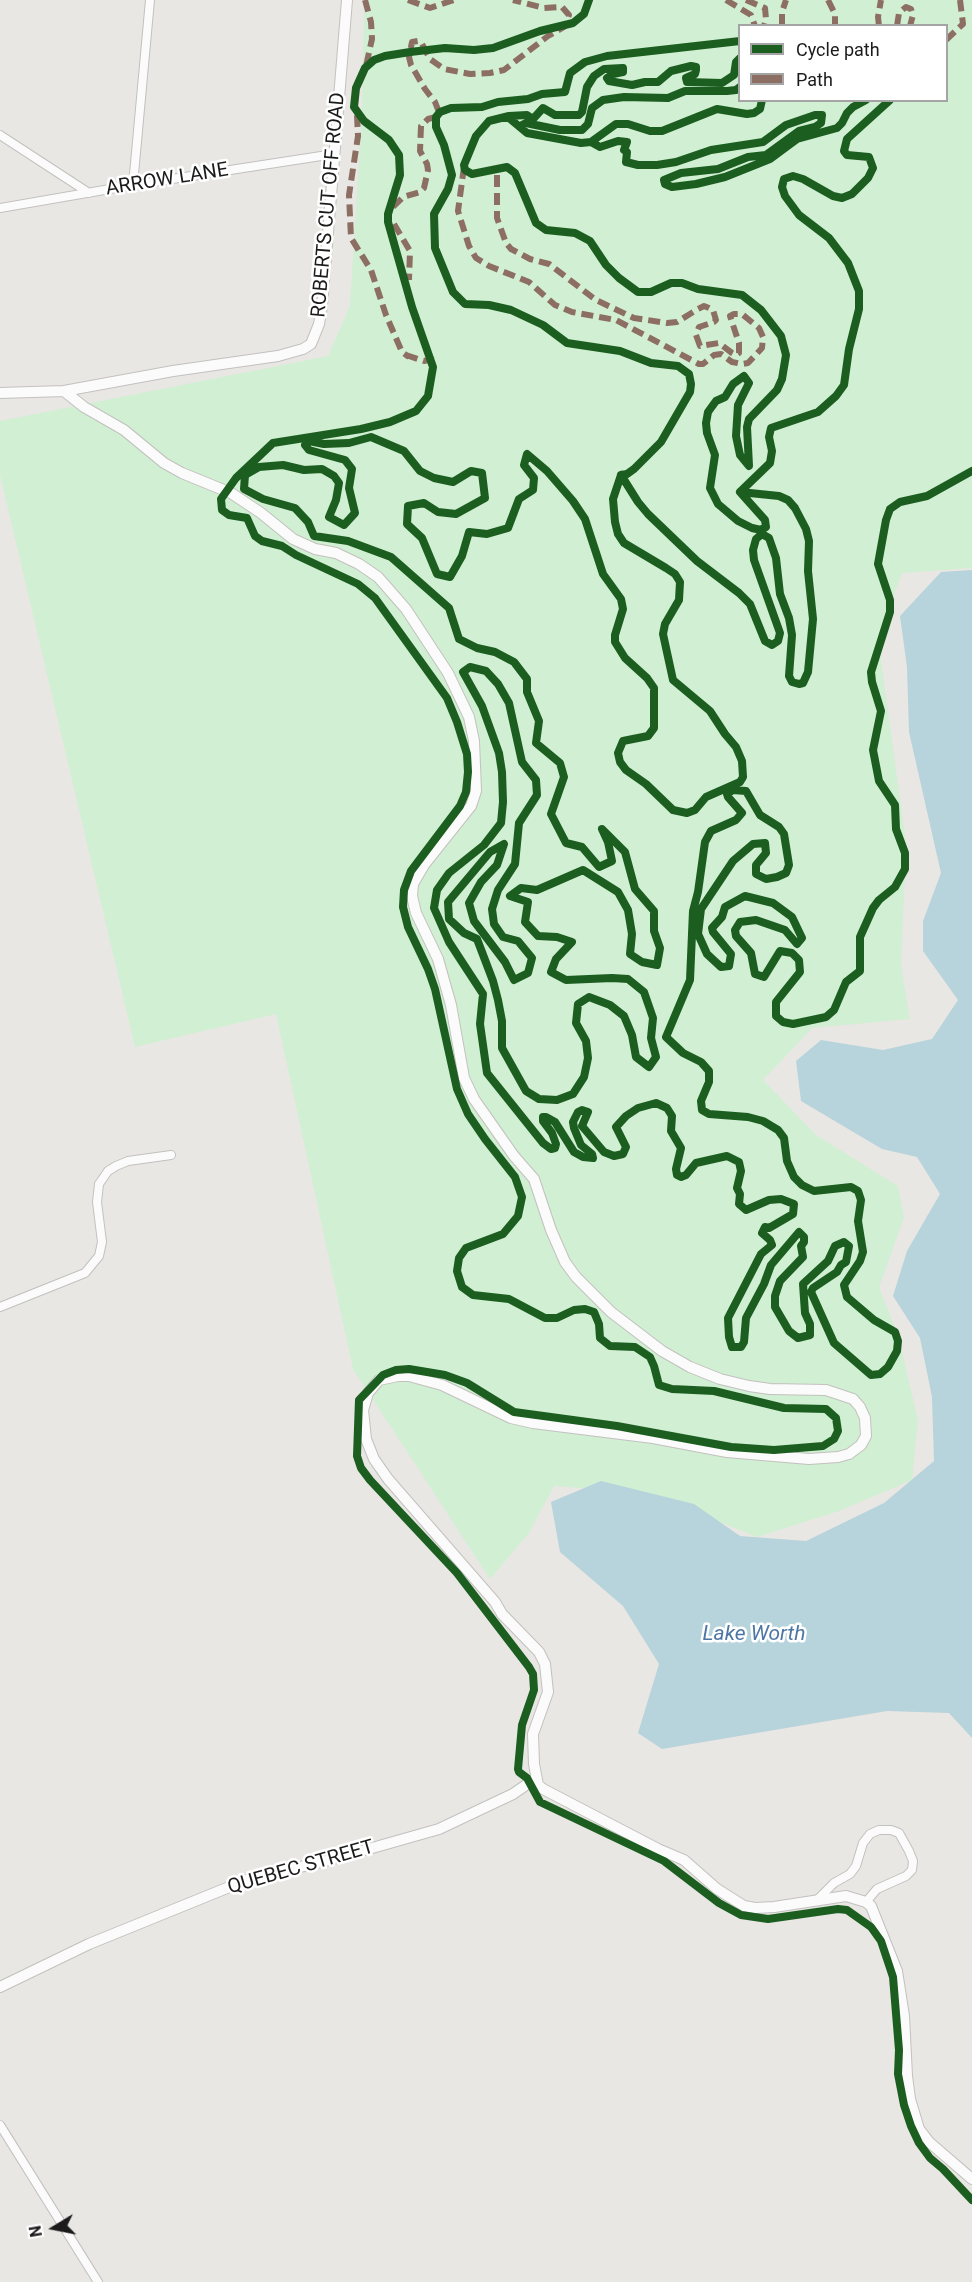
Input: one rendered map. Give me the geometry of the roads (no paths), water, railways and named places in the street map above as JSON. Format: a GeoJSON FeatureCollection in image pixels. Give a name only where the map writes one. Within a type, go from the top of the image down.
{"type":"FeatureCollection","features":[{"type":"Feature","properties":{"kind":"street"},"geometry":{"type":"LineString","coordinates":[[133,185],[150,0]]}},
{"type":"Feature","properties":{"kind":"street","name":"ROBERTS CUT OFF ROAD"},"geometry":{"type":"LineString","coordinates":[[0,393],[64,391],[173,371],[278,357],[303,350],[312,344],[322,306],[347,0]]}},
{"type":"Feature","properties":{"kind":"street"},"geometry":{"type":"LineString","coordinates":[[0,135],[89,193]]}},
{"type":"Feature","properties":{"kind":"street","name":"ARROW LANE"},"geometry":{"type":"LineString","coordinates":[[0,208],[334,154]]}},
{"type":"Feature","properties":{"kind":"street"},"geometry":{"type":"LineString","coordinates":[[64,391],[84,407],[124,430],[164,463],[231,493],[293,538],[315,549],[336,553],[359,564],[378,577],[406,609],[448,673],[469,717],[474,741],[476,791],[471,806],[460,822],[424,865],[412,884],[412,896],[416,913],[438,959],[451,1005],[464,1078],[474,1099],[514,1156],[534,1179],[551,1230],[565,1262],[576,1277],[611,1312],[662,1351],[690,1367],[720,1379],[748,1386],[770,1389],[826,1390],[846,1395],[860,1407],[865,1418],[866,1436],[861,1445],[849,1454],[838,1457],[809,1458],[727,1452],[653,1438],[533,1424],[511,1418],[442,1385],[409,1376],[379,1380],[374,1385],[363,1410],[366,1439],[374,1459],[388,1479],[495,1602],[502,1614],[539,1652],[545,1664],[548,1692],[533,1734],[536,1778],[543,1789],[658,1849],[684,1860],[717,1889],[744,1906],[774,1907],[846,1896],[866,1902],[871,1906],[897,1971],[904,2016],[907,2076],[914,2116],[919,2129],[935,2147],[972,2179]]}},
{"type":"Feature","properties":{"kind":"street"},"geometry":{"type":"LineString","coordinates":[[0,1307],[85,1273],[93,1266],[99,1256],[102,1242],[97,1202],[99,1184],[108,1171],[128,1161],[171,1155]]}},
{"type":"Feature","properties":{"kind":"street","name":"QUEBEC STREET"},"geometry":{"type":"LineString","coordinates":[[0,1987],[89,1944],[249,1879],[330,1860],[439,1829],[513,1794],[536,1778]]}},
{"type":"Feature","properties":{"kind":"street"},"geometry":{"type":"LineString","coordinates":[[818,1899],[834,1883],[850,1874],[856,1866],[863,1843],[870,1834],[879,1830],[899,1833],[913,1861],[912,1870],[906,1876],[877,1889],[866,1902]]}},
{"type":"Feature","properties":{"kind":"street"},"geometry":{"type":"LineString","coordinates":[[0,2124],[98,2282]]}},
{"type":"Feature","properties":{"kind":"water","name":"Lake Worth"},"geometry":{"type":"Polygon","coordinates":[[[972,570],[972,1738],[949,1713],[887,1711],[662,1749],[638,1733],[659,1664],[623,1606],[560,1552],[551,1502],[601,1481],[694,1504],[740,1536],[806,1541],[884,1503],[934,1461],[932,1397],[920,1338],[893,1296],[907,1251],[940,1194],[917,1157],[882,1149],[801,1101],[796,1061],[821,1040],[883,1050],[932,1039],[958,1000],[923,951],[923,921],[941,873],[909,732],[907,667],[900,616],[941,572],[972,570]]]}}]}
